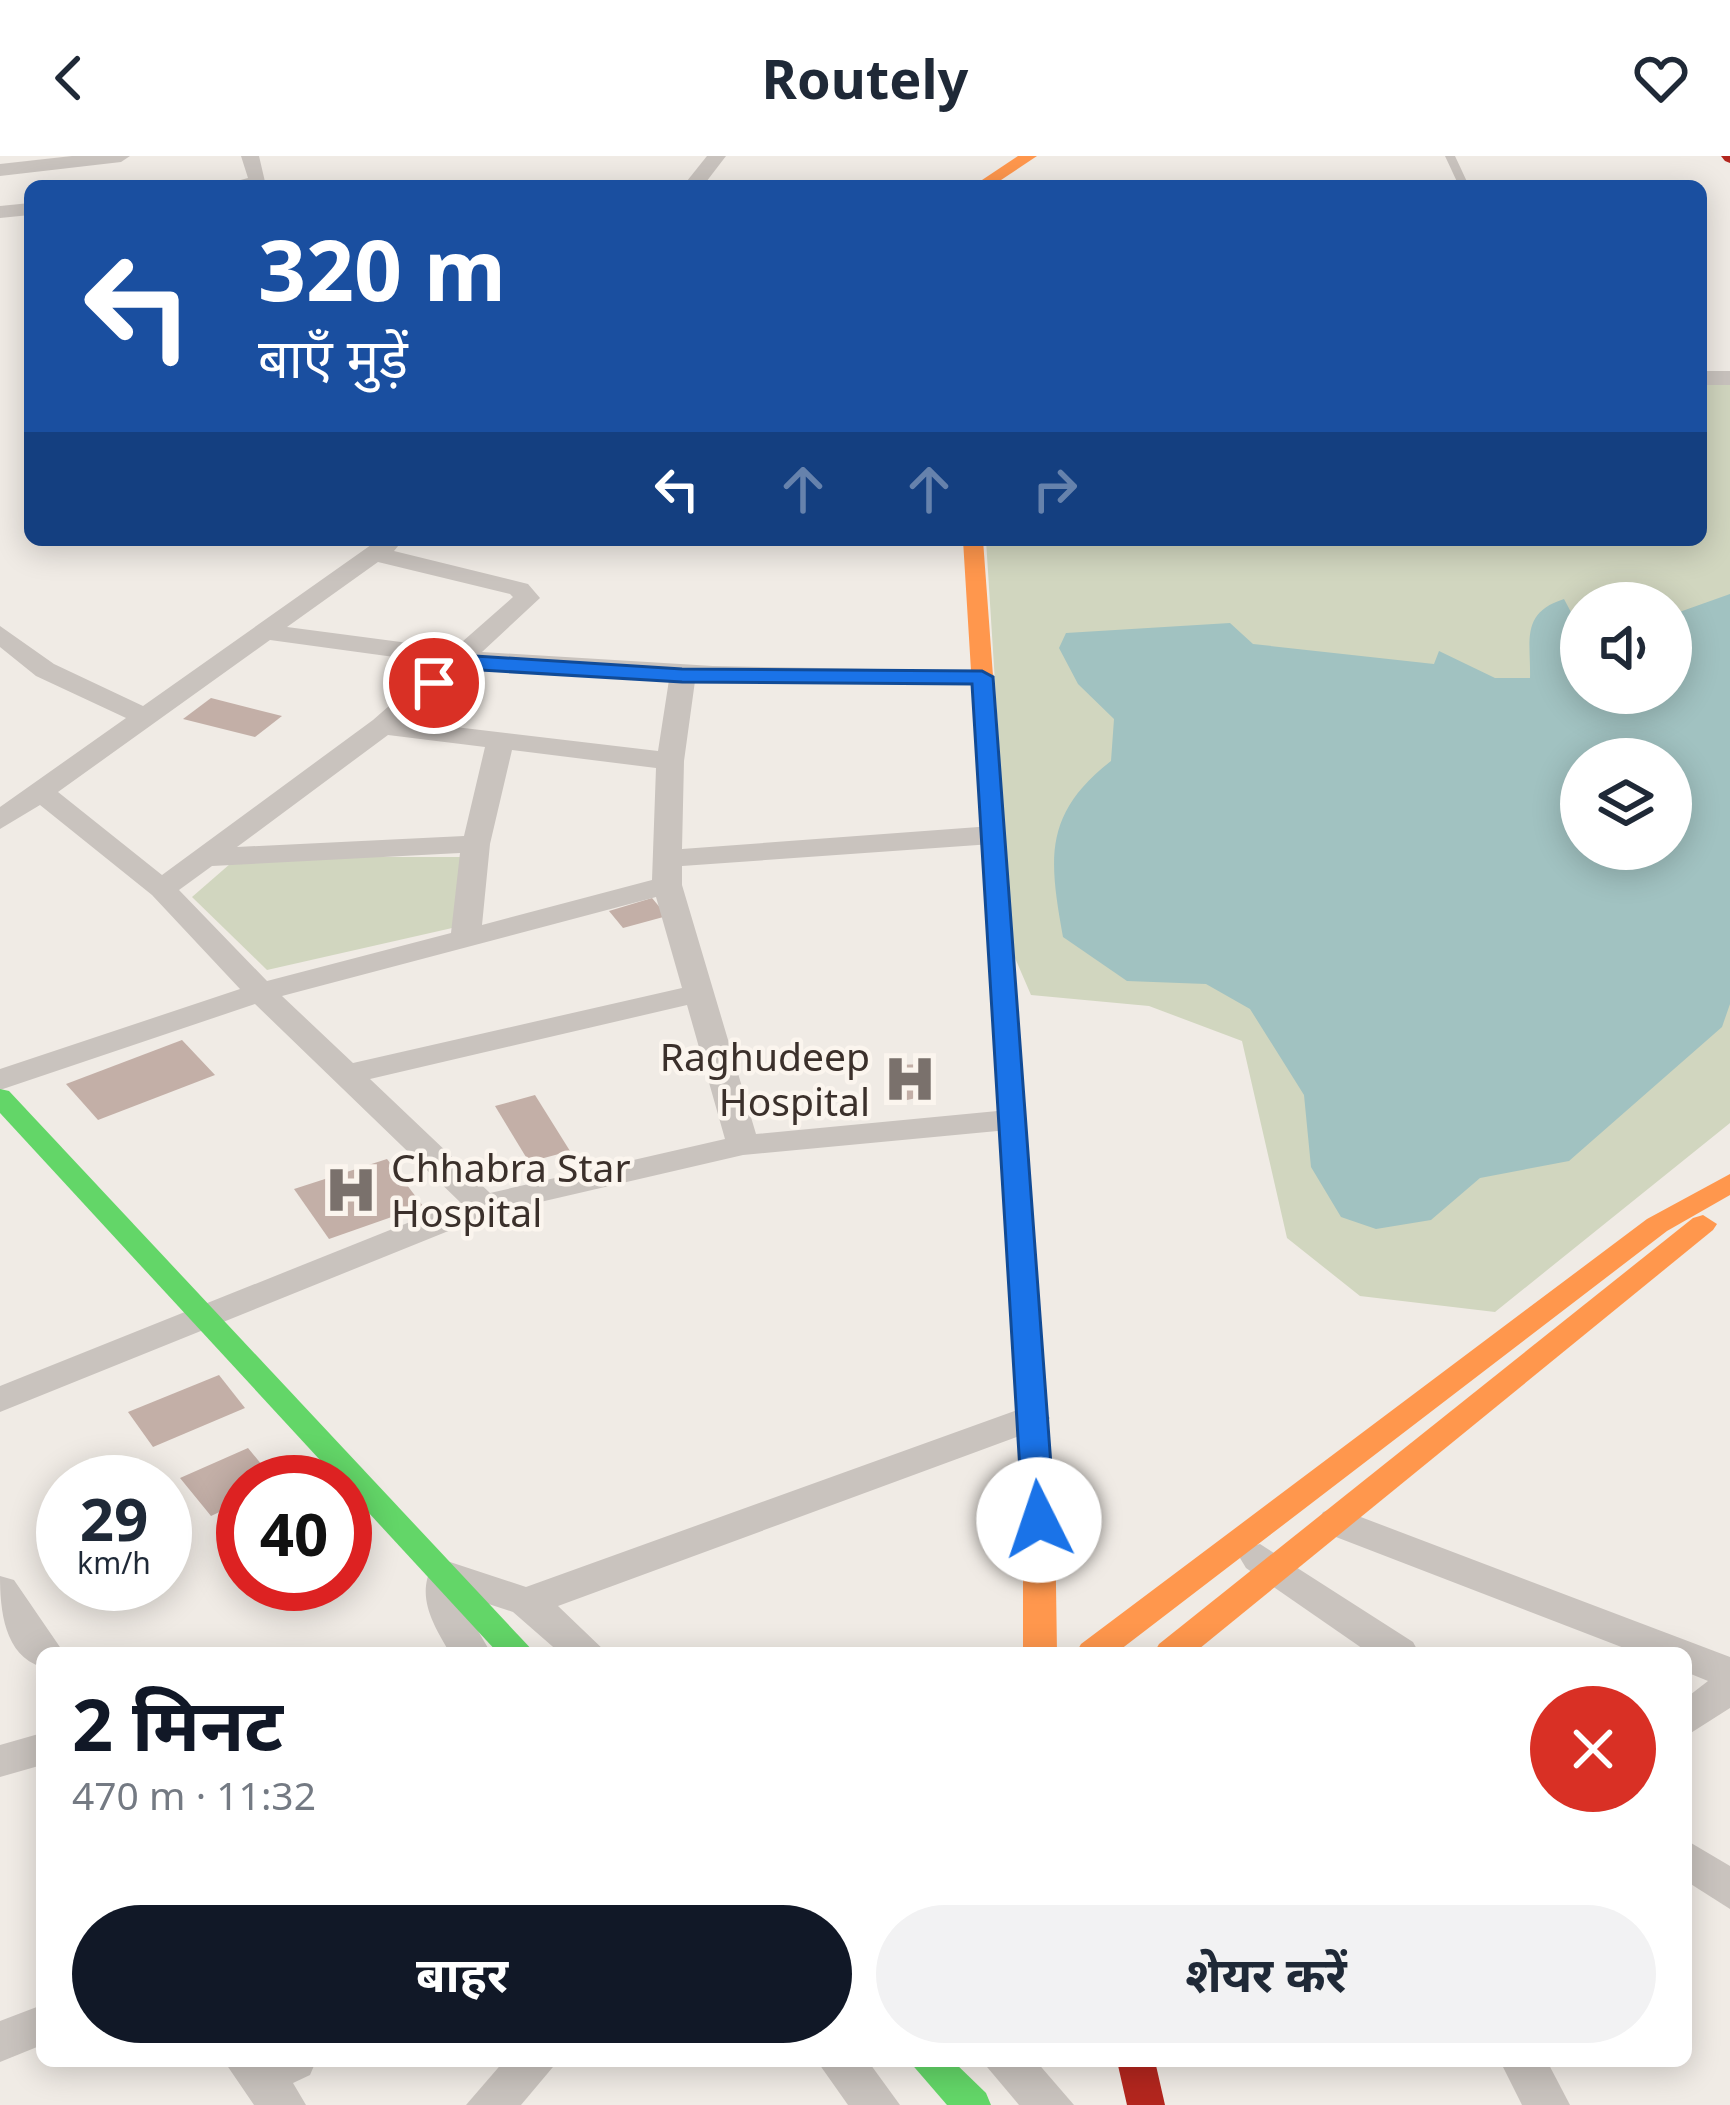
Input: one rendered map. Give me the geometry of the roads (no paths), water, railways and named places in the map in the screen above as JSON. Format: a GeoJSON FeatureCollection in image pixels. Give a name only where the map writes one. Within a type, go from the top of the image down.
{"type":"FeatureCollection","features":[{"type":"Feature","properties":{"kind":"street"},"geometry":{"type":"LineString","coordinates":[[0,170],[121,156]]}},
{"type":"Feature","properties":{"kind":"street"},"geometry":{"type":"LineString","coordinates":[[698,180],[717,156]]}},
{"type":"Feature","properties":{"kind":"street"},"geometry":{"type":"LineString","coordinates":[[991,180],[1030,156]]}},
{"type":"Feature","properties":{"kind":"street"},"geometry":{"type":"LineString","coordinates":[[973,546],[1031,1418],[1040,1647]]}},
{"type":"Feature","properties":{"kind":"street"},"geometry":{"type":"LineString","coordinates":[[0,820],[384,547],[524,593],[522,604],[383,726],[162,889]]}},
{"type":"Feature","properties":{"kind":"street"},"geometry":{"type":"LineString","coordinates":[[268,632],[459,662],[682,676],[982,677]]}},
{"type":"Feature","properties":{"kind":"street"},"geometry":{"type":"LineString","coordinates":[[6,646],[81,690],[147,718]]}},
{"type":"Feature","properties":{"kind":"street"},"geometry":{"type":"LineString","coordinates":[[682,676],[670,761],[666,873],[695,994],[743,1145]]}},
{"type":"Feature","properties":{"kind":"street"},"geometry":{"type":"LineString","coordinates":[[383,726],[670,761]]}},
{"type":"Feature","properties":{"kind":"street"},"geometry":{"type":"LineString","coordinates":[[465,938],[476,844],[500,742]]}},
{"type":"Feature","properties":{"kind":"street"},"geometry":{"type":"LineString","coordinates":[[41,792],[162,889],[260,992],[483,1205]]}},
{"type":"Feature","properties":{"kind":"street"},"geometry":{"type":"LineString","coordinates":[[0,1080],[260,992],[465,938],[666,873],[992,835]]}},
{"type":"Feature","properties":{"kind":"street"},"geometry":{"type":"LineString","coordinates":[[210,856],[476,844]]}},
{"type":"Feature","properties":{"kind":"street"},"geometry":{"type":"LineString","coordinates":[[350,1074],[695,994]]}},
{"type":"Feature","properties":{"kind":"street"},"geometry":{"type":"LineString","coordinates":[[0,1097],[208,1314],[513,1647]]}},
{"type":"Feature","properties":{"kind":"street"},"geometry":{"type":"LineString","coordinates":[[0,1400],[483,1205],[743,1145],[1008,1120]]}},
{"type":"Feature","properties":{"kind":"street"},"geometry":{"type":"LineString","coordinates":[[1102,1647],[1668,1216],[1730,1183]]}},
{"type":"Feature","properties":{"kind":"street"},"geometry":{"type":"LineString","coordinates":[[1178,1647],[1724,1212]]}},
{"type":"Feature","properties":{"kind":"street"},"geometry":{"type":"LineString","coordinates":[[527,1601],[1031,1418]]}},
{"type":"Feature","properties":{"kind":"street"},"geometry":{"type":"LineString","coordinates":[[1337,1522],[1664,1647]]}},
{"type":"Feature","properties":{"kind":"street"},"geometry":{"type":"LineString","coordinates":[[1238,1544],[1390,1647]]}},
{"type":"Feature","properties":{"kind":"street"},"geometry":{"type":"LineString","coordinates":[[447,1575],[527,1601],[580,1647]]}},
{"type":"Feature","properties":{"kind":"street"},"geometry":{"type":"LineString","coordinates":[[447,1575],[448,1615],[467,1647]]}},
{"type":"Feature","properties":{"kind":"street"},"geometry":{"type":"LineString","coordinates":[[4,1603],[39,1647]]}},
{"type":"Feature","properties":{"kind":"street"},"geometry":{"type":"LineString","coordinates":[[1692,1658],[1730,1672]]}},
{"type":"Feature","properties":{"kind":"street"},"geometry":{"type":"LineString","coordinates":[[1692,1715],[1730,1686]]}},
{"type":"Feature","properties":{"kind":"street"},"geometry":{"type":"LineString","coordinates":[[0,1761],[36,1751]]}},
{"type":"Feature","properties":{"kind":"street"},"geometry":{"type":"LineString","coordinates":[[1692,1862],[1730,1891]]}},
{"type":"Feature","properties":{"kind":"street"},"geometry":{"type":"LineString","coordinates":[[0,2042],[36,2027]]}},
{"type":"Feature","properties":{"kind":"street"},"geometry":{"type":"LineString","coordinates":[[490,2105],[529,2067]]}},
{"type":"Feature","properties":{"kind":"street"},"geometry":{"type":"LineString","coordinates":[[845,2067],[876,2105]]}},
{"type":"Feature","properties":{"kind":"street"},"geometry":{"type":"LineString","coordinates":[[934,2067],[972,2105]]}},
{"type":"Feature","properties":{"kind":"street"},"geometry":{"type":"LineString","coordinates":[[1011,2067],[1050,2105]]}},
{"type":"Feature","properties":{"kind":"street"},"geometry":{"type":"LineString","coordinates":[[1137,2067],[1146,2105]]}},
{"type":"Feature","properties":{"kind":"street"},"geometry":{"type":"LineString","coordinates":[[1526,2067],[1546,2105]]}},
{"type":"Feature","properties":{"kind":"water"},"geometry":{"type":"Polygon","coordinates":[[[1730,594],[1730,1004],[1722,1027],[1569,1161],[1480,1178],[1431,1220],[1376,1229],[1341,1217],[1311,1167],[1304,1095],[1250,1009],[1206,984],[1127,981],[1063,937],[1055,884],[1056,840],[1073,800],[1111,761],[1114,719],[1078,684],[1059,648],[1066,633],[1230,623],[1253,644],[1434,664],[1439,651],[1495,678],[1530,678],[1531,630],[1540,612],[1560,601],[1560,714],[1692,714],[1692,608],[1730,594]]]}},
{"type":"Feature","properties":{"kind":"place","name":"Raghudeep Hospital"},"geometry":{"type":"Point","coordinates":[910,1079]}},
{"type":"Feature","properties":{"kind":"place","name":"Chhabra Star Hospital"},"geometry":{"type":"Point","coordinates":[351,1190]}}]}
